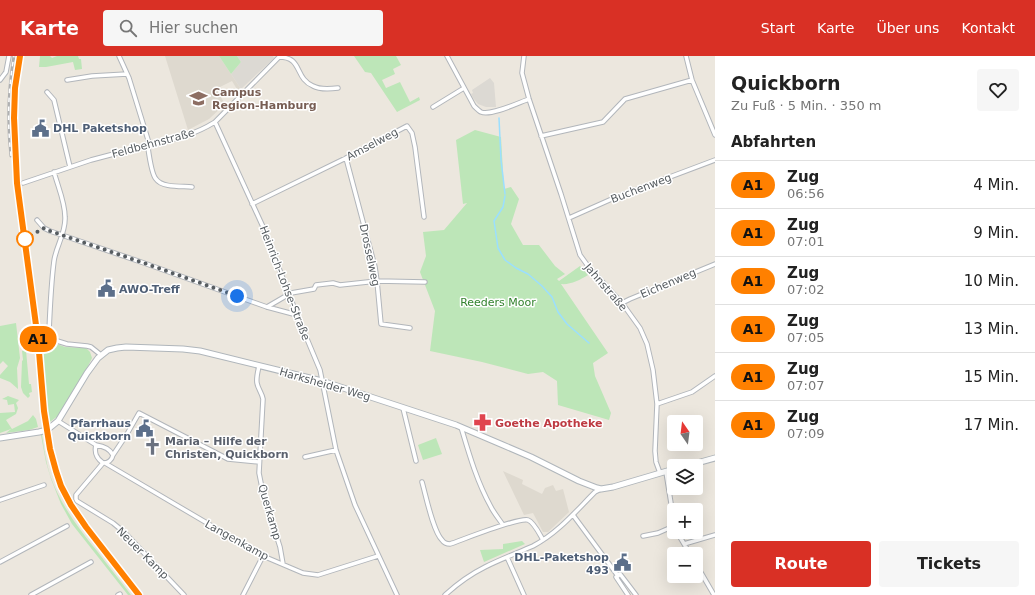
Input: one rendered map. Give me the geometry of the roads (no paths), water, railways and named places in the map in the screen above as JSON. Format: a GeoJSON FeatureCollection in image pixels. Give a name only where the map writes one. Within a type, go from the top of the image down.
{"type":"FeatureCollection","features":[{"type":"Feature","properties":{"kind":"main road","name":"Harksheider Weg"},"geometry":{"type":"LineString","coordinates":[[101,355],[108,350],[126,347],[202,351],[322,381],[461,427],[531,457],[590,486],[601,489]]}},
{"type":"Feature","properties":{"kind":"main road"},"geometry":{"type":"LineString","coordinates":[[0,438],[47,430],[58,421],[87,373],[101,355]]}},
{"type":"Feature","properties":{"kind":"main road"},"geometry":{"type":"LineString","coordinates":[[703,461],[715,458]]}},
{"type":"Feature","properties":{"kind":"main road"},"geometry":{"type":"LineString","coordinates":[[601,489],[666,472]]}},
{"type":"Feature","properties":{"kind":"street"},"geometry":{"type":"LineString","coordinates":[[0,80],[6,72],[9,56]]}},
{"type":"Feature","properties":{"kind":"street"},"geometry":{"type":"LineString","coordinates":[[119,56],[127,74],[149,144],[148,148],[154,178],[160,183],[192,187]]}},
{"type":"Feature","properties":{"kind":"street"},"geometry":{"type":"LineString","coordinates":[[279,56],[291,59],[295,63],[302,78],[311,86],[325,89],[338,88]]}},
{"type":"Feature","properties":{"kind":"street","name":"Feldbehnstraße"},"geometry":{"type":"LineString","coordinates":[[23,183],[104,156],[186,136],[204,129],[215,122],[279,56]]}},
{"type":"Feature","properties":{"kind":"street"},"geometry":{"type":"LineString","coordinates":[[447,56],[474,106],[481,112],[486,113],[498,111],[529,100]]}},
{"type":"Feature","properties":{"kind":"street","name":"Jahnstraße"},"geometry":{"type":"LineString","coordinates":[[524,56],[522,73],[529,100],[580,255],[622,304],[640,328],[647,344],[653,370],[657,404],[655,451],[660,473]]}},
{"type":"Feature","properties":{"kind":"street"},"geometry":{"type":"LineString","coordinates":[[686,56],[692,80],[715,135]]}},
{"type":"Feature","properties":{"kind":"street"},"geometry":{"type":"LineString","coordinates":[[67,80],[92,76],[127,74]]}},
{"type":"Feature","properties":{"kind":"street"},"geometry":{"type":"LineString","coordinates":[[541,136],[603,122],[625,99],[692,80]]}},
{"type":"Feature","properties":{"kind":"street"},"geometry":{"type":"LineString","coordinates":[[433,107],[464,88]]}},
{"type":"Feature","properties":{"kind":"street"},"geometry":{"type":"LineString","coordinates":[[47,92],[54,100],[70,167]]}},
{"type":"Feature","properties":{"kind":"street","name":"Heinrich-Lohse-Straße"},"geometry":{"type":"LineString","coordinates":[[215,122],[264,229],[320,370],[336,450],[355,505],[378,556],[398,595]]}},
{"type":"Feature","properties":{"kind":"street","name":"Amselweg"},"geometry":{"type":"LineString","coordinates":[[252,204],[407,126],[412,133],[415,147],[424,217]]}},
{"type":"Feature","properties":{"kind":"street","name":"Drosselweg"},"geometry":{"type":"LineString","coordinates":[[346,158],[378,281],[381,324],[410,328]]}},
{"type":"Feature","properties":{"kind":"street","name":"Buchenweg"},"geometry":{"type":"LineString","coordinates":[[569,218],[614,198],[715,160]]}},
{"type":"Feature","properties":{"kind":"street"},"geometry":{"type":"LineString","coordinates":[[54,172],[65,212],[65,224],[54,260],[49,332],[54,340],[67,344],[91,347],[101,355]]}},
{"type":"Feature","properties":{"kind":"street"},"geometry":{"type":"LineString","coordinates":[[37,220],[44,228],[50,231],[297,315]]}},
{"type":"Feature","properties":{"kind":"street","name":"Eichenweg"},"geometry":{"type":"LineString","coordinates":[[622,304],[630,299],[715,264]]}},
{"type":"Feature","properties":{"kind":"street"},"geometry":{"type":"LineString","coordinates":[[267,306],[291,293],[314,289],[316,285],[334,283],[340,285],[378,281],[425,282]]}},
{"type":"Feature","properties":{"kind":"street","name":"Querkamp"},"geometry":{"type":"LineString","coordinates":[[259,366],[257,383],[263,396],[259,462],[262,493],[280,547],[282,564]]}},
{"type":"Feature","properties":{"kind":"street"},"geometry":{"type":"LineString","coordinates":[[657,404],[692,392],[715,376]]}},
{"type":"Feature","properties":{"kind":"street"},"geometry":{"type":"LineString","coordinates":[[403,408],[416,461]]}},
{"type":"Feature","properties":{"kind":"street"},"geometry":{"type":"LineString","coordinates":[[96,445],[96,456],[100,461],[104,463],[110,461],[139,413],[228,459],[259,462]]}},
{"type":"Feature","properties":{"kind":"street"},"geometry":{"type":"LineString","coordinates":[[58,421],[96,445],[102,446],[109,450],[113,455]]}},
{"type":"Feature","properties":{"kind":"street"},"geometry":{"type":"LineString","coordinates":[[461,427],[475,471],[483,490],[491,508],[503,525]]}},
{"type":"Feature","properties":{"kind":"street"},"geometry":{"type":"LineString","coordinates":[[305,457],[336,450]]}},
{"type":"Feature","properties":{"kind":"street","name":"Langenkamp"},"geometry":{"type":"LineString","coordinates":[[104,463],[263,556],[303,573],[318,575],[378,556]]}},
{"type":"Feature","properties":{"kind":"street","name":"Neuer Kamp"},"geometry":{"type":"LineString","coordinates":[[104,463],[76,495],[76,499],[124,532],[184,595]]}},
{"type":"Feature","properties":{"kind":"street"},"geometry":{"type":"LineString","coordinates":[[666,472],[671,503]]}},
{"type":"Feature","properties":{"kind":"street"},"geometry":{"type":"LineString","coordinates":[[422,482],[434,524],[439,536],[446,544],[450,544],[503,525],[524,520],[529,520],[532,523],[543,540]]}},
{"type":"Feature","properties":{"kind":"street"},"geometry":{"type":"LineString","coordinates":[[0,500],[44,485]]}},
{"type":"Feature","properties":{"kind":"street"},"geometry":{"type":"LineString","coordinates":[[445,595],[484,567],[533,546],[543,540],[573,515],[595,492],[601,489]]}},
{"type":"Feature","properties":{"kind":"street"},"geometry":{"type":"LineString","coordinates":[[573,515],[618,576],[616,577],[628,595]]}},
{"type":"Feature","properties":{"kind":"street"},"geometry":{"type":"LineString","coordinates":[[0,562],[67,526]]}},
{"type":"Feature","properties":{"kind":"street"},"geometry":{"type":"LineString","coordinates":[[643,536],[658,533],[667,529]]}},
{"type":"Feature","properties":{"kind":"street"},"geometry":{"type":"LineString","coordinates":[[684,544],[715,535]]}},
{"type":"Feature","properties":{"kind":"street"},"geometry":{"type":"LineString","coordinates":[[682,539],[686,547]]}},
{"type":"Feature","properties":{"kind":"street"},"geometry":{"type":"LineString","coordinates":[[243,595],[263,556]]}},
{"type":"Feature","properties":{"kind":"street"},"geometry":{"type":"LineString","coordinates":[[507,557],[524,595]]}},
{"type":"Feature","properties":{"kind":"street"},"geometry":{"type":"LineString","coordinates":[[31,595],[91,562]]}},
{"type":"Feature","properties":{"kind":"street"},"geometry":{"type":"LineString","coordinates":[[618,576],[620,574],[636,595]]}},
{"type":"Feature","properties":{"kind":"street"},"geometry":{"type":"LineString","coordinates":[[703,576],[714,595]]}},
{"type":"Feature","properties":{"kind":"waterway"},"geometry":{"type":"LineString","coordinates":[[499,118],[501,160],[505,194]]}},
{"type":"Feature","properties":{"kind":"waterway"},"geometry":{"type":"LineString","coordinates":[[505,196],[503,207],[494,221],[498,248],[505,260],[528,274],[542,286],[552,297],[558,312],[567,324],[589,343]]}},
{"type":"Feature","properties":{"kind":"railway"},"geometry":{"type":"LineString","coordinates":[[11,156],[9,106],[10,81],[14,56]]}},
{"type":"Feature","properties":{"kind":"railway"},"geometry":{"type":"LineString","coordinates":[[20,56],[15,88],[14,118],[17,183],[38,340],[44,411],[50,449],[55,471],[71,505],[86,527],[139,595]]}},
{"type":"Feature","properties":{"kind":"train","name":"A1"},"geometry":{"type":"LineString","coordinates":[[20,56],[15,88],[14,118],[17,183],[38,340],[44,411],[50,449],[61,486],[71,505],[110,559],[139,595]]}},
{"type":"Feature","properties":{"kind":"place","name":"Campus Region-Hamburg"},"geometry":{"type":"Point","coordinates":[199,98]}},
{"type":"Feature","properties":{"kind":"place","name":"DHL Paketshop"},"geometry":{"type":"Point","coordinates":[40,128]}},
{"type":"Feature","properties":{"kind":"place","name":"AWO-Treff"},"geometry":{"type":"Point","coordinates":[106,289]}},
{"type":"Feature","properties":{"kind":"place","name":"Goethe Apotheke"},"geometry":{"type":"Point","coordinates":[482,423]}},
{"type":"Feature","properties":{"kind":"place","name":"Pfarrhaus Quickborn"},"geometry":{"type":"Point","coordinates":[144,429]}},
{"type":"Feature","properties":{"kind":"place","name":"Maria – Hilfe der Christen, Quickborn"},"geometry":{"type":"Point","coordinates":[152,447]}},
{"type":"Feature","properties":{"kind":"place","name":"DHL-Paketshop 493"},"geometry":{"type":"Point","coordinates":[622,563]}},
{"type":"Feature","properties":{"kind":"park label","name":"Reeders Moor"},"geometry":{"type":"Point","coordinates":[498,302]}}]}
